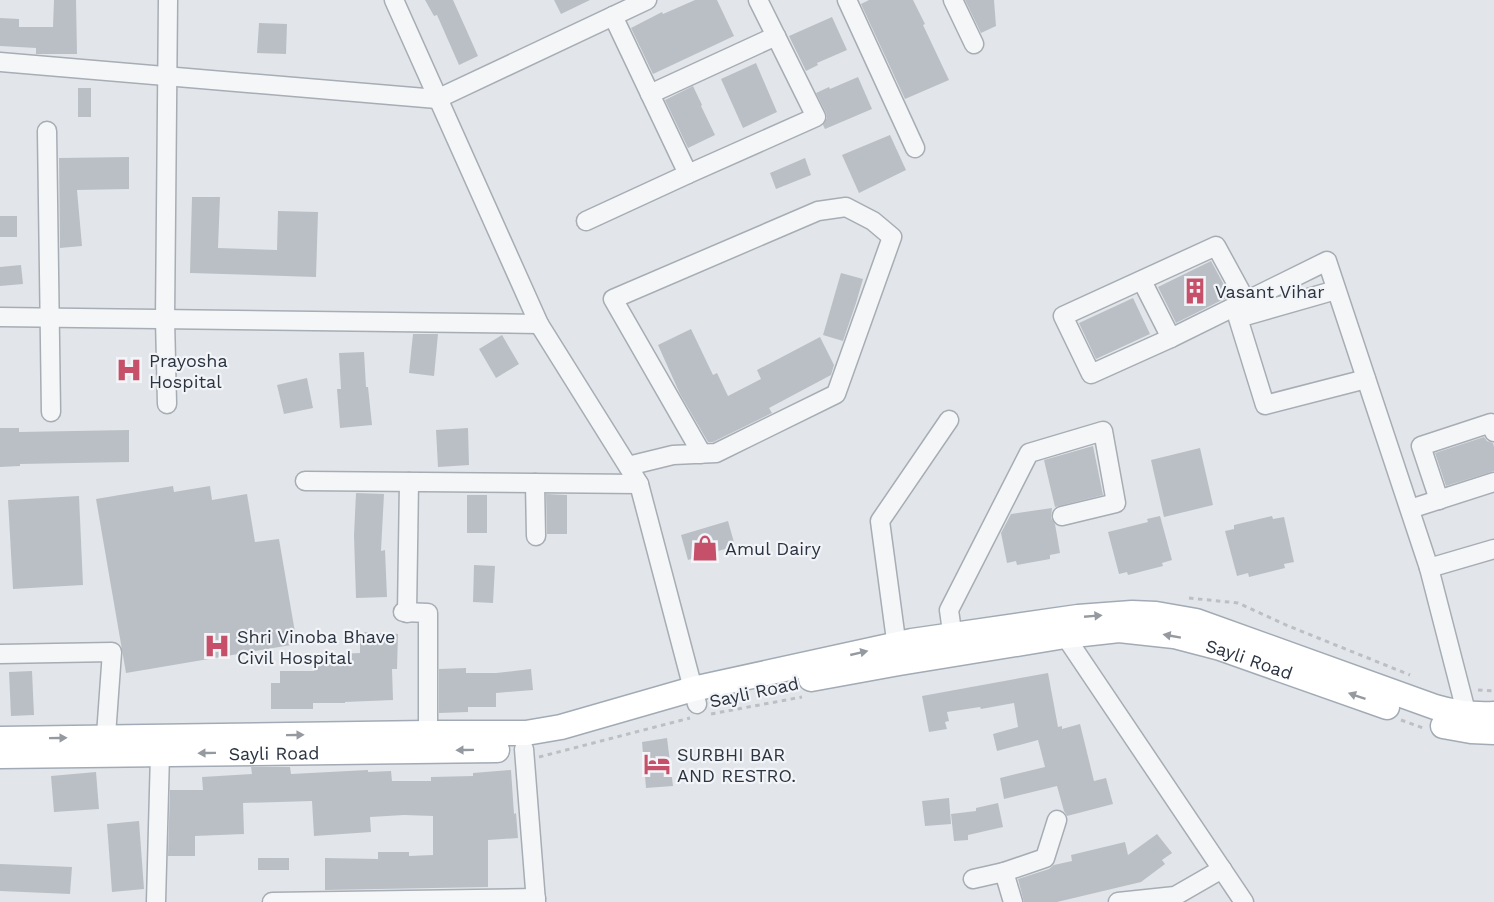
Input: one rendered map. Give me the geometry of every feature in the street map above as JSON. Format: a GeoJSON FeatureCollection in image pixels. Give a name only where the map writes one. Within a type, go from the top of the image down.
{"type":"FeatureCollection","features":[{"type":"Feature","properties":{"kind":"main road"},"geometry":{"type":"LineString","coordinates":[[954,645],[1078,617],[1132,613],[1178,617],[1218,627],[1454,712],[1477,726],[1494,714]]}},
{"type":"Feature","properties":{"kind":"main road","name":"Sayli Road"},"geometry":{"type":"LineString","coordinates":[[0,756],[106,746],[160,754],[428,742],[524,749],[593,735],[695,697],[797,682],[898,653],[954,645],[1119,630],[1174,636],[1220,648],[1442,725],[1477,726]]}},
{"type":"Feature","properties":{"kind":"main road"},"geometry":{"type":"LineString","coordinates":[[0,739],[106,746],[428,742],[542,731],[695,697]]}},
{"type":"Feature","properties":{"kind":"street"},"geometry":{"type":"LineString","coordinates":[[166,404],[168,0]]}},
{"type":"Feature","properties":{"kind":"street"},"geometry":{"type":"LineString","coordinates":[[394,0],[539,324],[639,484],[695,697]]}},
{"type":"Feature","properties":{"kind":"street"},"geometry":{"type":"LineString","coordinates":[[0,62],[437,99],[647,0]]}},
{"type":"Feature","properties":{"kind":"street"},"geometry":{"type":"LineString","coordinates":[[586,221],[816,117],[758,0]]}},
{"type":"Feature","properties":{"kind":"street"},"geometry":{"type":"LineString","coordinates":[[847,0],[915,148]]}},
{"type":"Feature","properties":{"kind":"street"},"geometry":{"type":"LineString","coordinates":[[953,0],[974,44]]}},
{"type":"Feature","properties":{"kind":"street"},"geometry":{"type":"LineString","coordinates":[[613,16],[688,174]]}},
{"type":"Feature","properties":{"kind":"street"},"geometry":{"type":"LineString","coordinates":[[650,93],[776,36]]}},
{"type":"Feature","properties":{"kind":"street"},"geometry":{"type":"LineString","coordinates":[[46,131],[51,412]]}},
{"type":"Feature","properties":{"kind":"street"},"geometry":{"type":"LineString","coordinates":[[628,466],[673,455],[702,454],[716,453],[837,394],[892,237],[873,221],[846,207],[818,211],[614,299],[702,454]]}},
{"type":"Feature","properties":{"kind":"street"},"geometry":{"type":"LineString","coordinates":[[1246,301],[1216,246],[1063,316],[1091,374],[1171,338],[1246,301],[1327,261],[1430,568],[1477,726]]}},
{"type":"Feature","properties":{"kind":"street"},"geometry":{"type":"LineString","coordinates":[[1142,281],[1171,338]]}},
{"type":"Feature","properties":{"kind":"street"},"geometry":{"type":"LineString","coordinates":[[1336,290],[1238,318],[1265,405],[1366,379]]}},
{"type":"Feature","properties":{"kind":"street"},"geometry":{"type":"LineString","coordinates":[[0,316],[539,324]]}},
{"type":"Feature","properties":{"kind":"street"},"geometry":{"type":"LineString","coordinates":[[898,653],[879,521],[949,420]]}},
{"type":"Feature","properties":{"kind":"street"},"geometry":{"type":"LineString","coordinates":[[1439,500],[1421,446],[1491,423],[1494,432]]}},
{"type":"Feature","properties":{"kind":"street"},"geometry":{"type":"LineString","coordinates":[[954,645],[949,610],[1029,453],[1102,431],[1116,503],[1062,516]]}},
{"type":"Feature","properties":{"kind":"street"},"geometry":{"type":"LineString","coordinates":[[305,481],[639,484]]}},
{"type":"Feature","properties":{"kind":"street"},"geometry":{"type":"LineString","coordinates":[[409,482],[405,612],[428,613],[428,742]]}},
{"type":"Feature","properties":{"kind":"street"},"geometry":{"type":"LineString","coordinates":[[1410,509],[1494,482]]}},
{"type":"Feature","properties":{"kind":"street"},"geometry":{"type":"LineString","coordinates":[[535,483],[536,536]]}},
{"type":"Feature","properties":{"kind":"street"},"geometry":{"type":"LineString","coordinates":[[1430,568],[1494,549]]}},
{"type":"Feature","properties":{"kind":"street"},"geometry":{"type":"LineString","coordinates":[[1065,636],[1244,902]]}},
{"type":"Feature","properties":{"kind":"street"},"geometry":{"type":"LineString","coordinates":[[0,654],[112,652],[106,746]]}},
{"type":"Feature","properties":{"kind":"street"},"geometry":{"type":"LineString","coordinates":[[272,902],[536,900],[524,749]]}},
{"type":"Feature","properties":{"kind":"street"},"geometry":{"type":"LineString","coordinates":[[156,902],[160,754]]}},
{"type":"Feature","properties":{"kind":"street"},"geometry":{"type":"LineString","coordinates":[[973,879],[1004,872],[1045,858],[1057,820]]}},
{"type":"Feature","properties":{"kind":"street"},"geometry":{"type":"LineString","coordinates":[[1118,902],[1175,896],[1222,870]]}},
{"type":"Feature","properties":{"kind":"street"},"geometry":{"type":"LineString","coordinates":[[1004,872],[1013,902]]}},
{"type":"Feature","properties":{"kind":"building"},"geometry":{"type":"Polygon","coordinates":[[[54,0],[76,0],[77,54],[36,54],[36,48],[0,46],[0,18],[19,19],[19,27],[53,27],[54,0]]]}},
{"type":"Feature","properties":{"kind":"building"},"geometry":{"type":"Polygon","coordinates":[[[425,0],[453,0],[478,56],[459,65],[437,15],[434,16],[425,0]]]}},
{"type":"Feature","properties":{"kind":"building"},"geometry":{"type":"Polygon","coordinates":[[[554,0],[590,0],[561,14],[554,0]]]}},
{"type":"Feature","properties":{"kind":"building"},"geometry":{"type":"Polygon","coordinates":[[[695,0],[717,0],[734,36],[653,74],[631,28],[662,12],[663,14],[695,0]]]}},
{"type":"Feature","properties":{"kind":"building"},"geometry":{"type":"Polygon","coordinates":[[[869,0],[913,0],[949,80],[905,99],[861,4],[869,0]]]}},
{"type":"Feature","properties":{"kind":"building"},"geometry":{"type":"Polygon","coordinates":[[[965,0],[994,0],[996,26],[981,33],[965,0]]]}},
{"type":"Feature","properties":{"kind":"building"},"geometry":{"type":"Polygon","coordinates":[[[832,17],[847,50],[817,63],[818,65],[806,71],[789,36],[832,17]]]}},
{"type":"Feature","properties":{"kind":"building"},"geometry":{"type":"Polygon","coordinates":[[[259,23],[287,24],[286,54],[257,53],[259,23]]]}},
{"type":"Feature","properties":{"kind":"building"},"geometry":{"type":"Polygon","coordinates":[[[756,63],[777,112],[743,128],[721,79],[756,63]]]}},
{"type":"Feature","properties":{"kind":"building"},"geometry":{"type":"Polygon","coordinates":[[[858,77],[872,109],[825,129],[823,125],[827,118],[826,113],[816,93],[858,77]]]}},
{"type":"Feature","properties":{"kind":"building"},"geometry":{"type":"Polygon","coordinates":[[[693,86],[715,135],[688,148],[665,100],[693,86]]]}},
{"type":"Feature","properties":{"kind":"building"},"geometry":{"type":"Polygon","coordinates":[[[78,88],[91,88],[91,117],[78,117],[78,88]]]}},
{"type":"Feature","properties":{"kind":"building"},"geometry":{"type":"Polygon","coordinates":[[[890,135],[906,170],[859,193],[842,155],[890,135]]]}},
{"type":"Feature","properties":{"kind":"building"},"geometry":{"type":"Polygon","coordinates":[[[129,157],[129,189],[77,190],[82,246],[60,248],[59,158],[129,157]]]}},
{"type":"Feature","properties":{"kind":"building"},"geometry":{"type":"Polygon","coordinates":[[[805,158],[811,175],[776,189],[770,173],[805,158]]]}},
{"type":"Feature","properties":{"kind":"building"},"geometry":{"type":"Polygon","coordinates":[[[192,197],[220,197],[218,248],[277,250],[278,211],[318,212],[316,277],[190,273],[192,197]]]}},
{"type":"Feature","properties":{"kind":"building"},"geometry":{"type":"Polygon","coordinates":[[[0,216],[17,216],[17,237],[0,237],[0,216]]]}},
{"type":"Feature","properties":{"kind":"building","name":"Vasant Vihar"},"geometry":{"type":"Polygon","coordinates":[[[1211,261],[1230,296],[1176,323],[1158,287],[1211,261]]]}},
{"type":"Feature","properties":{"kind":"building"},"geometry":{"type":"Polygon","coordinates":[[[21,265],[23,284],[0,286],[0,267],[21,265]]]}},
{"type":"Feature","properties":{"kind":"building"},"geometry":{"type":"Polygon","coordinates":[[[841,273],[863,279],[843,341],[823,335],[841,273]]]}},
{"type":"Feature","properties":{"kind":"building"},"geometry":{"type":"Polygon","coordinates":[[[1133,298],[1150,334],[1096,359],[1079,323],[1133,298]]]}},
{"type":"Feature","properties":{"kind":"building"},"geometry":{"type":"Polygon","coordinates":[[[691,329],[713,375],[717,373],[728,396],[761,379],[757,370],[820,337],[834,365],[831,375],[769,408],[772,413],[713,442],[708,442],[680,394],[658,345],[691,329]]]}},
{"type":"Feature","properties":{"kind":"building"},"geometry":{"type":"Polygon","coordinates":[[[413,334],[438,334],[434,376],[409,373],[413,334]]]}},
{"type":"Feature","properties":{"kind":"building"},"geometry":{"type":"Polygon","coordinates":[[[502,335],[519,364],[496,378],[479,349],[502,335]]]}},
{"type":"Feature","properties":{"kind":"building"},"geometry":{"type":"Polygon","coordinates":[[[364,352],[366,387],[368,387],[372,425],[340,428],[337,389],[341,389],[339,353],[364,352]]]}},
{"type":"Feature","properties":{"kind":"building"},"geometry":{"type":"Polygon","coordinates":[[[307,378],[313,408],[284,414],[277,385],[307,378]]]}},
{"type":"Feature","properties":{"kind":"building"},"geometry":{"type":"Polygon","coordinates":[[[0,428],[19,428],[19,432],[129,430],[129,462],[20,464],[20,466],[0,467],[0,428]]]}},
{"type":"Feature","properties":{"kind":"building"},"geometry":{"type":"Polygon","coordinates":[[[468,428],[469,465],[438,467],[436,430],[468,428]]]}},
{"type":"Feature","properties":{"kind":"building"},"geometry":{"type":"Polygon","coordinates":[[[1484,437],[1493,443],[1494,471],[1446,486],[1435,453],[1484,437]]]}},
{"type":"Feature","properties":{"kind":"building"},"geometry":{"type":"Polygon","coordinates":[[[1093,446],[1103,495],[1055,507],[1044,460],[1093,446]]]}},
{"type":"Feature","properties":{"kind":"building"},"geometry":{"type":"Polygon","coordinates":[[[1200,448],[1213,505],[1164,517],[1151,460],[1200,448]]]}},
{"type":"Feature","properties":{"kind":"building"},"geometry":{"type":"Polygon","coordinates":[[[173,486],[174,492],[210,486],[212,500],[247,494],[255,542],[279,539],[297,644],[126,673],[96,499],[173,486]]]}},
{"type":"Feature","properties":{"kind":"building"},"geometry":{"type":"Polygon","coordinates":[[[356,493],[384,494],[381,551],[385,550],[387,597],[356,598],[354,536],[356,493]]]}},
{"type":"Feature","properties":{"kind":"building"},"geometry":{"type":"Polygon","coordinates":[[[546,494],[567,495],[567,534],[547,534],[546,494]]]}},
{"type":"Feature","properties":{"kind":"building"},"geometry":{"type":"Polygon","coordinates":[[[467,495],[487,495],[487,533],[467,533],[467,495]]]}},
{"type":"Feature","properties":{"kind":"building"},"geometry":{"type":"Polygon","coordinates":[[[79,496],[83,585],[13,589],[8,500],[79,496]]]}},
{"type":"Feature","properties":{"kind":"building"},"geometry":{"type":"Polygon","coordinates":[[[1052,508],[1051,518],[1055,524],[1060,553],[1050,555],[1050,559],[1017,565],[1016,561],[1007,563],[1001,533],[1011,514],[1052,508]]]}},
{"type":"Feature","properties":{"kind":"building"},"geometry":{"type":"Polygon","coordinates":[[[1160,516],[1172,560],[1162,563],[1163,566],[1128,575],[1127,572],[1119,574],[1108,532],[1148,522],[1147,519],[1160,516]]]}},
{"type":"Feature","properties":{"kind":"building"},"geometry":{"type":"Polygon","coordinates":[[[1272,516],[1273,519],[1284,517],[1294,562],[1284,564],[1285,568],[1249,577],[1248,573],[1237,576],[1225,531],[1234,529],[1234,525],[1272,516]]]}},
{"type":"Feature","properties":{"kind":"building"},"geometry":{"type":"Polygon","coordinates":[[[728,521],[735,546],[688,560],[681,535],[728,521]]]}},
{"type":"Feature","properties":{"kind":"building"},"geometry":{"type":"Polygon","coordinates":[[[474,565],[495,566],[493,603],[473,602],[474,565]]]}},
{"type":"Feature","properties":{"kind":"building"},"geometry":{"type":"Polygon","coordinates":[[[360,632],[398,634],[397,669],[392,669],[393,700],[313,703],[313,709],[271,709],[271,683],[280,683],[280,671],[314,671],[311,655],[360,653],[360,632]]]}},
{"type":"Feature","properties":{"kind":"building"},"geometry":{"type":"Polygon","coordinates":[[[466,668],[466,673],[496,673],[531,669],[533,690],[496,693],[496,707],[468,707],[468,712],[439,713],[439,669],[466,668]]]}},
{"type":"Feature","properties":{"kind":"building"},"geometry":{"type":"Polygon","coordinates":[[[32,671],[34,715],[11,716],[9,672],[32,671]]]}},
{"type":"Feature","properties":{"kind":"building"},"geometry":{"type":"Polygon","coordinates":[[[1048,673],[1058,727],[1062,726],[1062,729],[1080,724],[1094,781],[1106,778],[1113,804],[1067,816],[1057,786],[1004,799],[1000,778],[1045,767],[1038,740],[997,751],[993,734],[1018,727],[1014,703],[947,712],[949,721],[945,722],[947,729],[929,732],[922,696],[1048,673]]]}},
{"type":"Feature","properties":{"kind":"building","name":"SURBHI BAR AND RESTRO."},"geometry":{"type":"Polygon","coordinates":[[[667,738],[673,786],[646,788],[642,742],[667,738]]]}},
{"type":"Feature","properties":{"kind":"building"},"geometry":{"type":"Polygon","coordinates":[[[251,767],[290,767],[291,774],[391,771],[392,781],[431,781],[431,777],[473,776],[473,773],[511,770],[518,838],[488,840],[488,887],[325,890],[325,858],[378,859],[378,852],[409,852],[409,856],[433,855],[433,816],[370,817],[371,832],[314,836],[312,801],[243,803],[244,834],[195,836],[195,856],[168,856],[170,790],[203,790],[202,777],[252,774],[251,767]]]}},
{"type":"Feature","properties":{"kind":"building"},"geometry":{"type":"Polygon","coordinates":[[[96,772],[99,809],[54,812],[51,776],[96,772]]]}},
{"type":"Feature","properties":{"kind":"building"},"geometry":{"type":"Polygon","coordinates":[[[949,798],[951,824],[925,826],[922,801],[949,798]]]}},
{"type":"Feature","properties":{"kind":"building"},"geometry":{"type":"Polygon","coordinates":[[[998,803],[1003,827],[968,835],[968,840],[954,841],[951,814],[976,811],[976,808],[998,803]]]}},
{"type":"Feature","properties":{"kind":"building"},"geometry":{"type":"Polygon","coordinates":[[[139,821],[144,889],[112,892],[107,824],[139,821]]]}},
{"type":"Feature","properties":{"kind":"building"},"geometry":{"type":"Polygon","coordinates":[[[1157,834],[1172,853],[1162,860],[1165,864],[1141,882],[1057,902],[1024,902],[1018,879],[1049,869],[1054,865],[1072,861],[1071,855],[1125,842],[1128,855],[1157,834]]]}},
{"type":"Feature","properties":{"kind":"building"},"geometry":{"type":"Polygon","coordinates":[[[258,858],[289,858],[289,870],[258,870],[258,858]]]}},
{"type":"Feature","properties":{"kind":"building"},"geometry":{"type":"Polygon","coordinates":[[[0,864],[72,867],[70,894],[0,891],[0,864]]]}},
{"type":"Feature","properties":{"kind":"place","name":"Vasant Vihar"},"geometry":{"type":"Point","coordinates":[1195,291]}},
{"type":"Feature","properties":{"kind":"place","name":"Prayosha Hospital"},"geometry":{"type":"Point","coordinates":[129,370]}},
{"type":"Feature","properties":{"kind":"place","name":"Amul Dairy"},"geometry":{"type":"Point","coordinates":[705,548]}},
{"type":"Feature","properties":{"kind":"place","name":"Shri Vinoba Bhave Civil Hospital"},"geometry":{"type":"Point","coordinates":[217,646]}},
{"type":"Feature","properties":{"kind":"place","name":"SURBHI BAR AND RESTRO."},"geometry":{"type":"Point","coordinates":[657,764]}}]}
